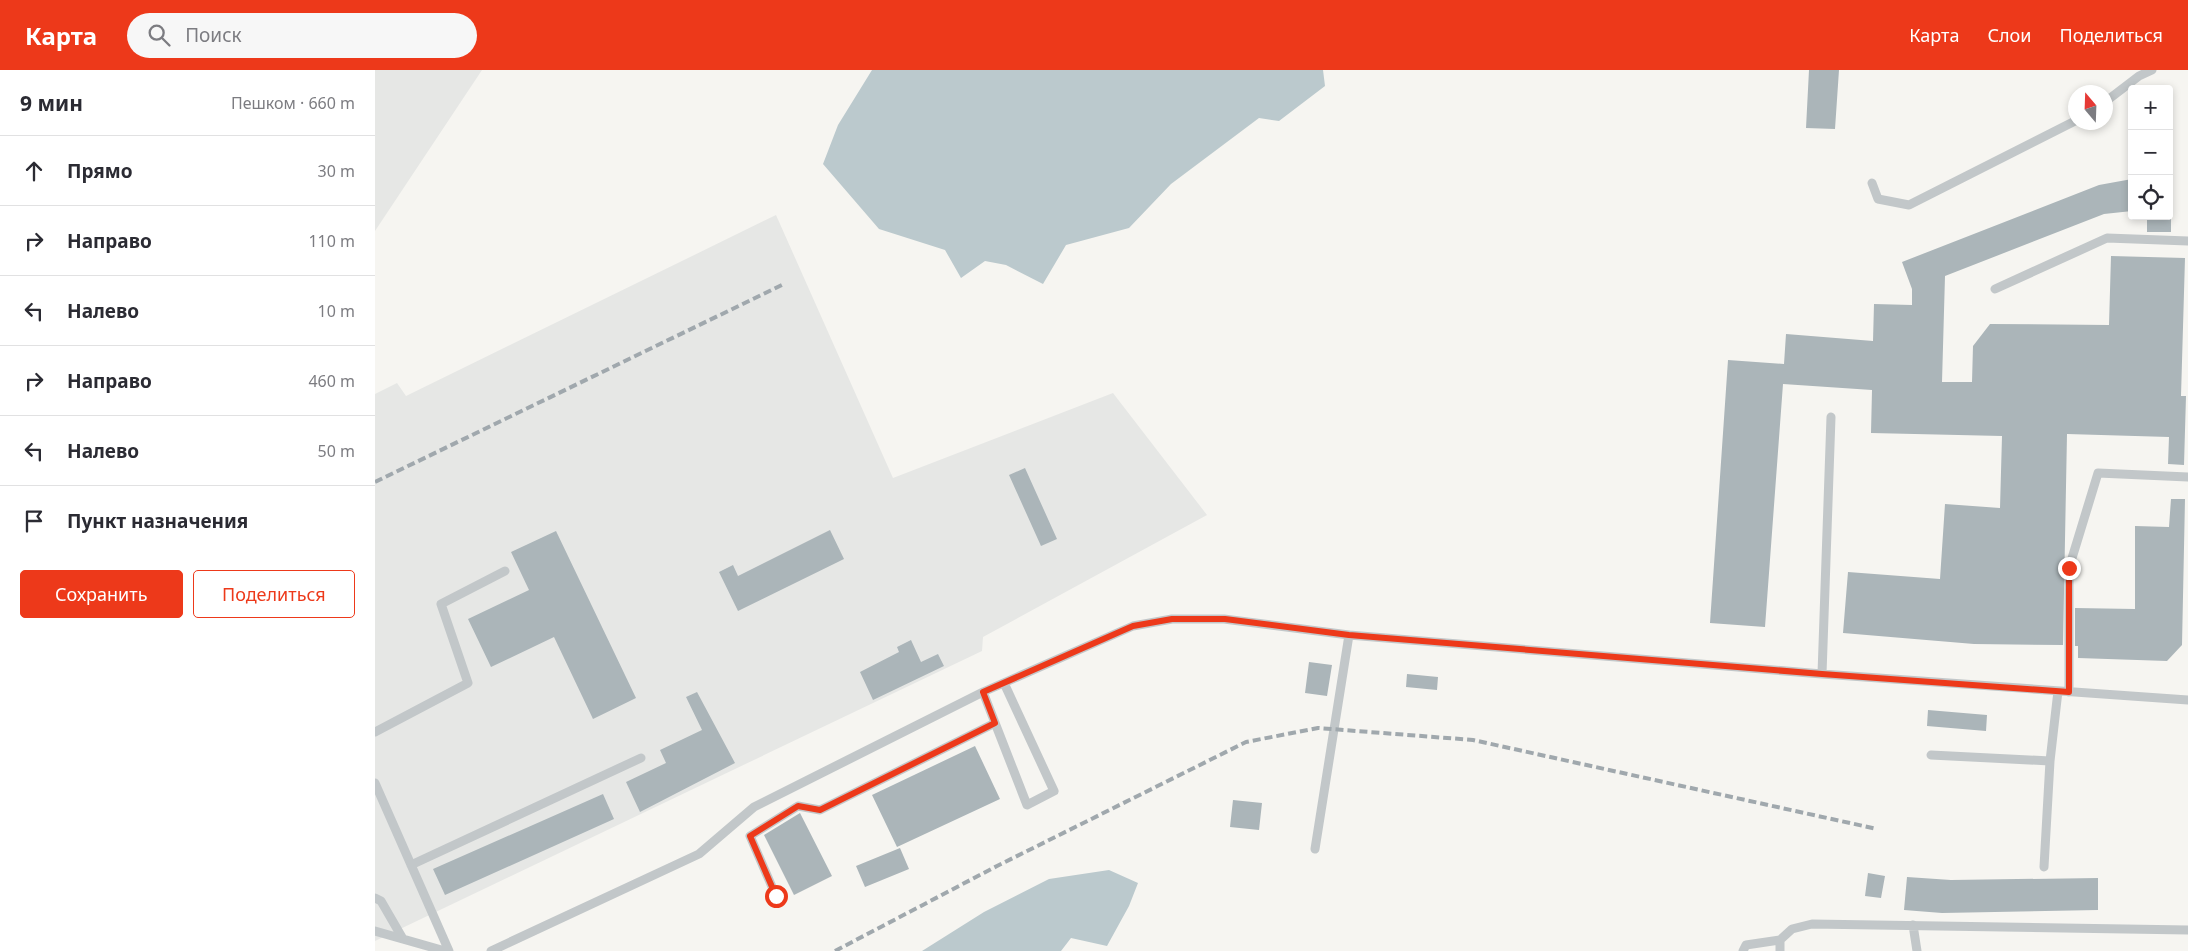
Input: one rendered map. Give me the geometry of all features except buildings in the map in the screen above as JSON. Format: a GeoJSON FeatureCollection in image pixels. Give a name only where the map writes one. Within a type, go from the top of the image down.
{"type":"FeatureCollection","features":[{"type":"Feature","properties":{"kind":"lane"},"geometry":{"type":"LineString","coordinates":[[2113,96],[2139,76],[2153,70]]}},
{"type":"Feature","properties":{"kind":"lane"},"geometry":{"type":"LineString","coordinates":[[1872,183],[1878,199],[1909,206],[2068,125]]}},
{"type":"Feature","properties":{"kind":"lane"},"geometry":{"type":"LineString","coordinates":[[1995,289],[2107,238],[2188,240]]}},
{"type":"Feature","properties":{"kind":"lane"},"geometry":{"type":"LineString","coordinates":[[1822,674],[1831,417]]}},
{"type":"Feature","properties":{"kind":"lane"},"geometry":{"type":"LineString","coordinates":[[2069,692],[2069,568],[2098,473],[2188,477]]}},
{"type":"Feature","properties":{"kind":"lane"},"geometry":{"type":"LineString","coordinates":[[375,732],[468,683],[441,604],[505,571]]}},
{"type":"Feature","properties":{"kind":"lane"},"geometry":{"type":"LineString","coordinates":[[491,951],[699,854],[754,807],[983,692],[1133,626],[1172,619],[1225,619],[1349,635],[1822,674],[2188,700]]}},
{"type":"Feature","properties":{"kind":"lane"},"geometry":{"type":"LineString","coordinates":[[1315,848],[1349,635]]}},
{"type":"Feature","properties":{"kind":"lane"},"geometry":{"type":"LineString","coordinates":[[983,692],[1027,805],[1054,791],[1004,683]]}},
{"type":"Feature","properties":{"kind":"lane"},"geometry":{"type":"LineString","coordinates":[[2044,867],[2050,762],[2058,691]]}},
{"type":"Feature","properties":{"kind":"lane"},"geometry":{"type":"LineString","coordinates":[[776,896],[750,836],[798,806],[820,810],[995,723]]}},
{"type":"Feature","properties":{"kind":"lane"},"geometry":{"type":"LineString","coordinates":[[1931,755],[2050,762]]}},
{"type":"Feature","properties":{"kind":"lane"},"geometry":{"type":"LineString","coordinates":[[411,865],[641,758]]}},
{"type":"Feature","properties":{"kind":"lane"},"geometry":{"type":"LineString","coordinates":[[375,783],[447,951]]}},
{"type":"Feature","properties":{"kind":"lane"},"geometry":{"type":"LineString","coordinates":[[375,898],[381,901],[403,939]]}},
{"type":"Feature","properties":{"kind":"lane"},"geometry":{"type":"LineString","coordinates":[[1743,951],[1746,945],[1780,940],[1792,929],[1812,924],[2188,930]]}},
{"type":"Feature","properties":{"kind":"lane"},"geometry":{"type":"LineString","coordinates":[[1913,925],[1917,951]]}},
{"type":"Feature","properties":{"kind":"lane"},"geometry":{"type":"LineString","coordinates":[[375,931],[447,951]]}},
{"type":"Feature","properties":{"kind":"lane"},"geometry":{"type":"LineString","coordinates":[[1780,940],[1780,951]]}},
{"type":"Feature","properties":{"kind":"shaded area"},"geometry":{"type":"Polygon","coordinates":[[[375,70],[482,70],[375,231],[375,70]]]}},
{"type":"Feature","properties":{"kind":"shaded area"},"geometry":{"type":"Polygon","coordinates":[[[872,70],[1323,70],[1325,86],[1279,121],[1259,118],[1171,184],[1129,228],[1066,245],[1043,284],[1006,265],[985,261],[961,278],[945,250],[879,229],[823,164],[838,125],[872,70]]]}},
{"type":"Feature","properties":{"kind":"shaded area"},"geometry":{"type":"Polygon","coordinates":[[[776,215],[893,478],[1113,393],[1207,515],[983,637],[982,651],[375,941],[375,394],[397,383],[406,396],[776,215]]]}},
{"type":"Feature","properties":{"kind":"shaded area"},"geometry":{"type":"Polygon","coordinates":[[[1109,870],[1138,883],[1129,906],[1107,946],[1071,938],[1061,951],[922,951],[984,912],[1049,879],[1109,870]]]}},
{"type":"Feature","properties":{"kind":"railway"},"geometry":{"type":"LineString","coordinates":[[375,482],[784,284]]}},
{"type":"Feature","properties":{"kind":"railway"},"geometry":{"type":"LineString","coordinates":[[835,951],[997,866],[1246,742],[1318,728],[1473,740],[1877,829]]}},
{"type":"Feature","properties":{"kind":"route"},"geometry":{"type":"LineString","coordinates":[[776,896],[750,836],[798,806],[820,810],[995,723],[983,692],[1031,669],[1133,626],[1172,619],[1225,619],[1349,635],[1822,674],[2069,692],[2069,568]]}}]}
